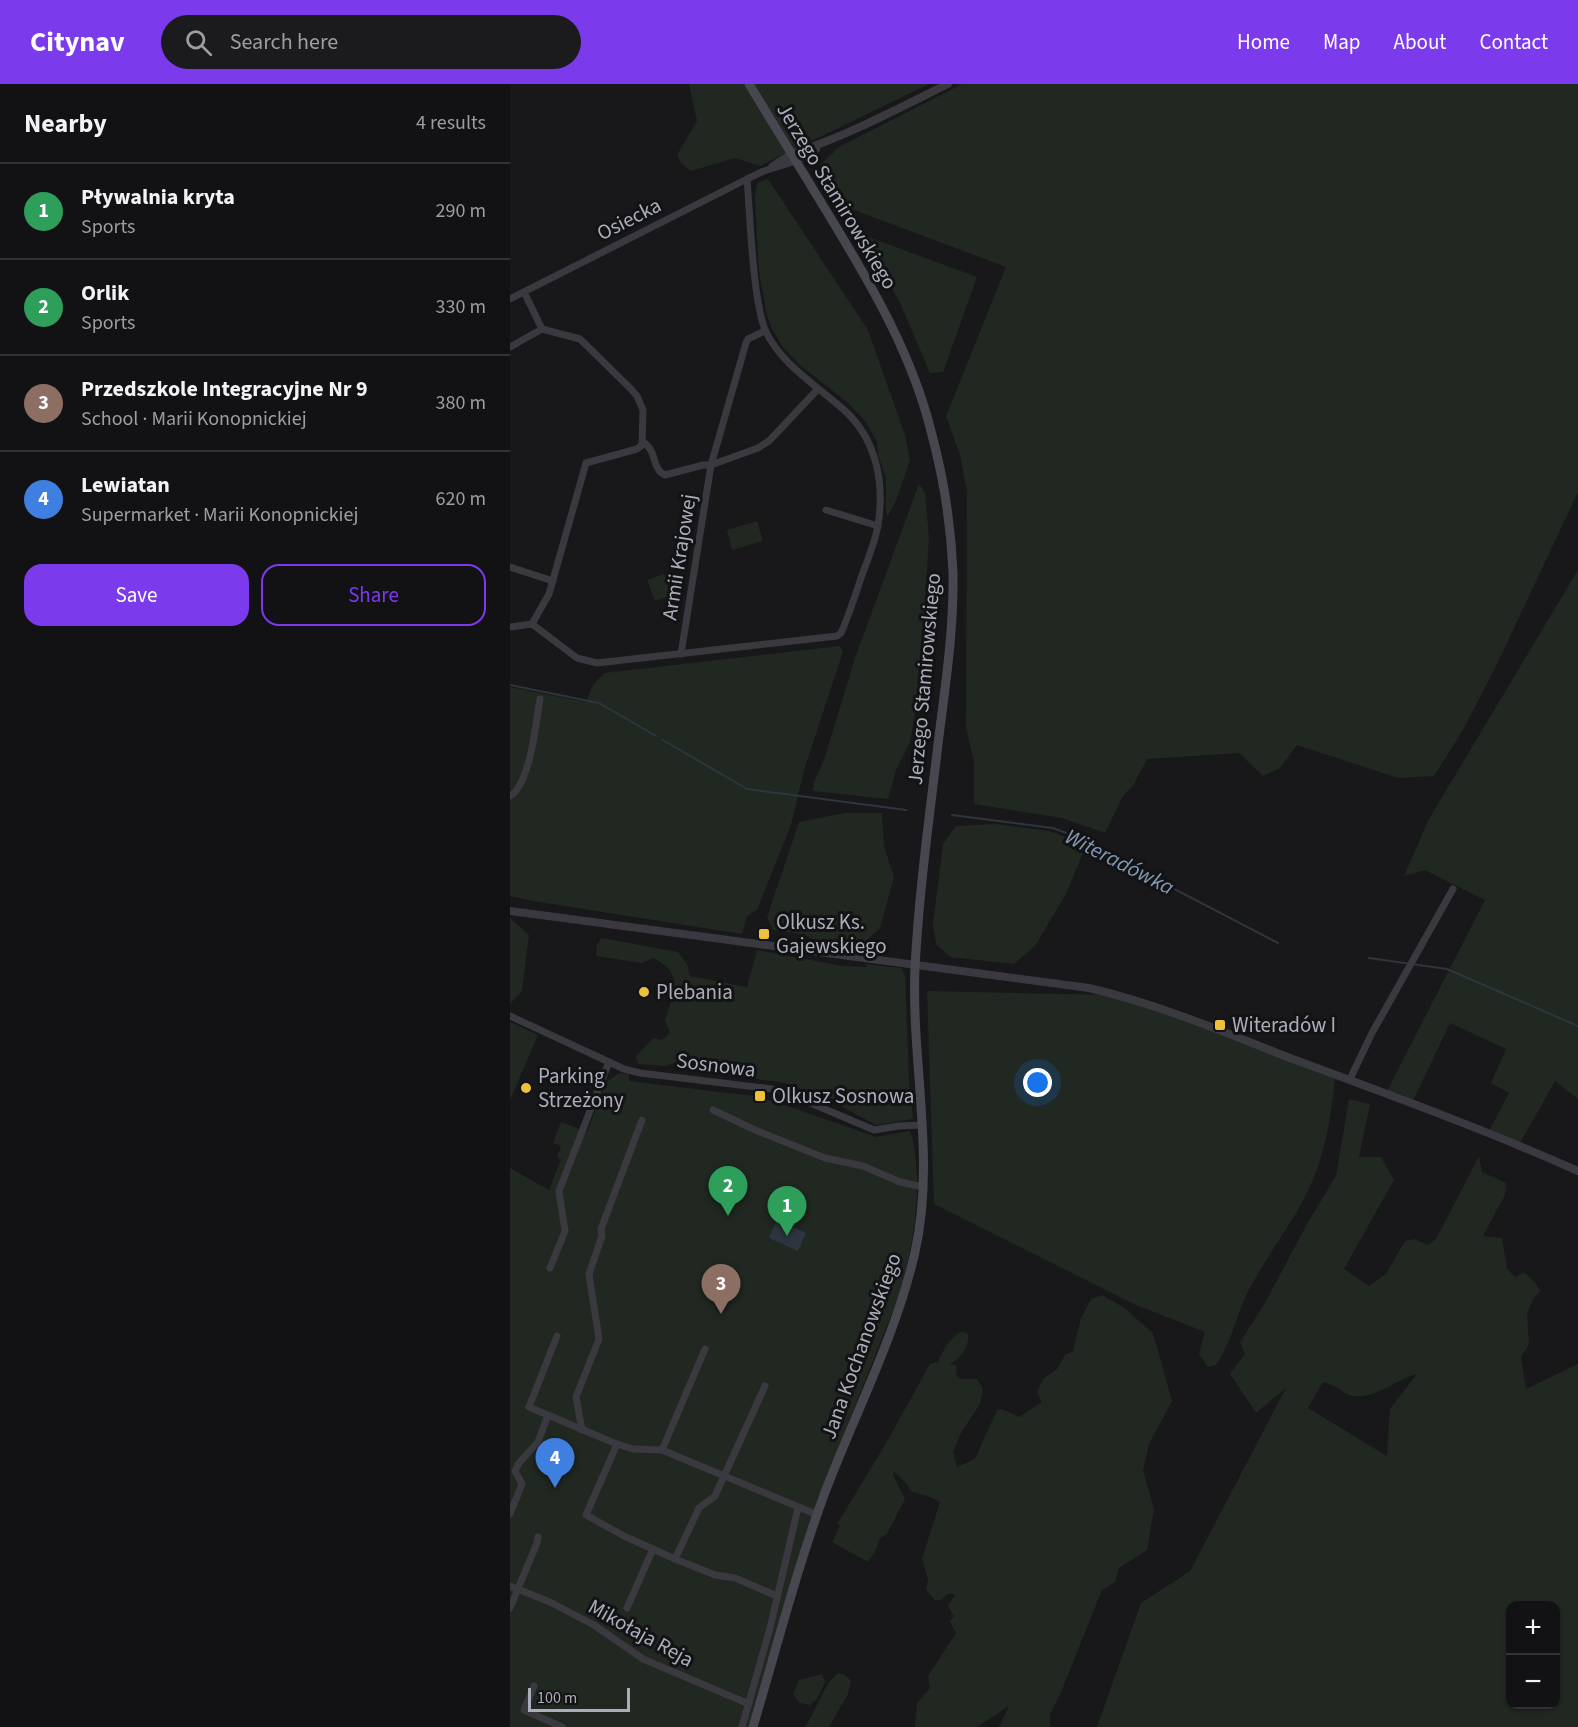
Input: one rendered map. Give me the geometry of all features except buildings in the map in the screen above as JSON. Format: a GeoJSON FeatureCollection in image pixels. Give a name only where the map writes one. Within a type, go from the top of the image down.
{"type":"FeatureCollection","features":[{"type":"Feature","properties":{"kind":"main road","name":"Jerzego Stamirowskiego"},"geometry":{"type":"LineString","coordinates":[[749,84],[868,280],[891,323],[914,379],[932,432],[945,492],[951,538],[952,619],[915,965]]}},
{"type":"Feature","properties":{"kind":"main road","name":"Jana Kochanowskiego"},"geometry":{"type":"LineString","coordinates":[[753,1727],[818,1515],[902,1299],[916,1246],[922,1187],[922,1125],[914,1018],[915,965]]}},
{"type":"Feature","properties":{"kind":"street","name":"Osiecka"},"geometry":{"type":"LineString","coordinates":[[510,299],[747,179],[830,142],[948,84]]}},
{"type":"Feature","properties":{"kind":"street","name":"Armii Krajowej"},"geometry":{"type":"LineString","coordinates":[[532,624],[585,661],[610,662],[837,636],[841,633],[878,526],[880,499],[872,449],[853,418],[777,350],[765,331],[751,256],[747,179]]}},
{"type":"Feature","properties":{"kind":"street"},"geometry":{"type":"LineString","coordinates":[[524,292],[542,329]]}},
{"type":"Feature","properties":{"kind":"street"},"geometry":{"type":"LineString","coordinates":[[510,347],[542,329],[566,333],[580,339],[630,388],[644,410],[643,442],[637,449],[586,463],[549,594],[532,624],[510,627]]}},
{"type":"Feature","properties":{"kind":"street","name":"Armii Krajowej"},"geometry":{"type":"LineString","coordinates":[[681,654],[711,465],[746,343],[748,339],[765,331]]}},
{"type":"Feature","properties":{"kind":"street"},"geometry":{"type":"LineString","coordinates":[[643,442],[651,447],[658,469],[665,475],[711,465],[758,448],[769,441],[818,389]]}},
{"type":"Feature","properties":{"kind":"street"},"geometry":{"type":"LineString","coordinates":[[826,510],[878,526]]}},
{"type":"Feature","properties":{"kind":"street"},"geometry":{"type":"LineString","coordinates":[[510,567],[553,581]]}},
{"type":"Feature","properties":{"kind":"street"},"geometry":{"type":"LineString","coordinates":[[510,796],[516,793],[525,773],[540,699]]}},
{"type":"Feature","properties":{"kind":"street"},"geometry":{"type":"LineString","coordinates":[[1350,1079],[1372,1033],[1453,889]]}},
{"type":"Feature","properties":{"kind":"street"},"geometry":{"type":"LineString","coordinates":[[510,911],[1089,988],[1118,994],[1350,1079],[1515,1143],[1578,1172]]}},
{"type":"Feature","properties":{"kind":"street","name":"Sosnowa"},"geometry":{"type":"LineString","coordinates":[[510,1016],[609,1062],[640,1073],[780,1090],[874,1130],[922,1125]]}},
{"type":"Feature","properties":{"kind":"street"},"geometry":{"type":"LineString","coordinates":[[550,1268],[565,1231],[559,1191],[609,1062]]}},
{"type":"Feature","properties":{"kind":"street"},"geometry":{"type":"LineString","coordinates":[[713,1110],[755,1130],[825,1158],[863,1166],[900,1182],[922,1187]]}},
{"type":"Feature","properties":{"kind":"street"},"geometry":{"type":"LineString","coordinates":[[582,1430],[576,1397],[599,1339],[589,1274],[602,1236],[601,1229],[642,1120]]}},
{"type":"Feature","properties":{"kind":"street"},"geometry":{"type":"LineString","coordinates":[[557,1336],[529,1407],[617,1444],[633,1449],[662,1450],[818,1515]]}},
{"type":"Feature","properties":{"kind":"street"},"geometry":{"type":"LineString","coordinates":[[662,1450],[705,1349]]}},
{"type":"Feature","properties":{"kind":"street"},"geometry":{"type":"LineString","coordinates":[[675,1559],[699,1508],[715,1497],[765,1386]]}},
{"type":"Feature","properties":{"kind":"street"},"geometry":{"type":"LineString","coordinates":[[510,1514],[522,1484],[515,1471],[519,1463],[538,1442],[548,1415]]}},
{"type":"Feature","properties":{"kind":"street"},"geometry":{"type":"LineString","coordinates":[[617,1444],[586,1515],[675,1559],[715,1575],[735,1578],[777,1596]]}},
{"type":"Feature","properties":{"kind":"street"},"geometry":{"type":"LineString","coordinates":[[742,1727],[798,1508]]}},
{"type":"Feature","properties":{"kind":"street"},"geometry":{"type":"LineString","coordinates":[[510,1608],[538,1537]]}},
{"type":"Feature","properties":{"kind":"street"},"geometry":{"type":"LineString","coordinates":[[627,1608],[652,1549]]}},
{"type":"Feature","properties":{"kind":"street","name":"Mikołaja Reja"},"geometry":{"type":"LineString","coordinates":[[510,1586],[550,1602],[594,1625],[644,1659],[749,1704]]}},
{"type":"Feature","properties":{"kind":"street"},"geometry":{"type":"LineString","coordinates":[[534,1686],[524,1710],[562,1727]]}},
{"type":"Feature","properties":{"kind":"shaded area"},"geometry":{"type":"Polygon","coordinates":[[[689,84],[929,84],[760,166],[735,158],[691,171],[681,163],[677,155],[697,121],[689,84]]]}},
{"type":"Feature","properties":{"kind":"shaded area"},"geometry":{"type":"Polygon","coordinates":[[[962,84],[1578,84],[1578,492],[1499,660],[1463,730],[1434,776],[1398,778],[1297,745],[1280,768],[1263,776],[1239,753],[1147,759],[1134,784],[1123,796],[1105,833],[1062,818],[974,804],[974,762],[966,727],[967,492],[960,455],[946,416],[1006,267],[846,207],[820,165],[839,147],[962,84]]]}},
{"type":"Feature","properties":{"kind":"shaded area"},"geometry":{"type":"Polygon","coordinates":[[[768,179],[868,330],[905,435],[910,460],[888,516],[886,513],[886,478],[878,455],[877,442],[865,421],[847,402],[801,366],[782,346],[767,316],[759,271],[755,199],[757,183],[768,179]]]}},
{"type":"Feature","properties":{"kind":"shaded area"},"geometry":{"type":"Polygon","coordinates":[[[863,235],[977,277],[943,372],[930,373],[901,305],[863,235]]]}},
{"type":"Feature","properties":{"kind":"shaded area"},"geometry":{"type":"Polygon","coordinates":[[[919,484],[925,493],[929,538],[919,691],[910,742],[896,770],[888,799],[813,791],[855,658],[919,484]]]}},
{"type":"Feature","properties":{"kind":"shaded area"},"geometry":{"type":"Polygon","coordinates":[[[757,521],[763,541],[732,550],[727,530],[757,521]]]}},
{"type":"Feature","properties":{"kind":"shaded area"},"geometry":{"type":"Polygon","coordinates":[[[1578,570],[1578,1099],[1555,1081],[1519,1145],[1488,1133],[1509,1093],[1491,1083],[1506,1049],[1450,1023],[1412,1103],[1386,1093],[1485,900],[1425,870],[1404,876],[1429,819],[1578,570]]]}},
{"type":"Feature","properties":{"kind":"shaded area"},"geometry":{"type":"Polygon","coordinates":[[[664,574],[672,595],[655,601],[647,580],[664,574]]]}},
{"type":"Feature","properties":{"kind":"shaded area"},"geometry":{"type":"Polygon","coordinates":[[[840,646],[843,652],[804,770],[791,825],[757,910],[747,916],[742,934],[510,896],[510,687],[586,702],[593,685],[604,673],[840,646]]]}},
{"type":"Feature","properties":{"kind":"shaded area"},"geometry":{"type":"Polygon","coordinates":[[[845,813],[882,813],[884,846],[894,877],[880,928],[867,940],[871,952],[824,945],[803,934],[773,930],[767,917],[799,822],[845,813]]]}},
{"type":"Feature","properties":{"kind":"shaded area"},"geometry":{"type":"Polygon","coordinates":[[[996,824],[1049,831],[1069,838],[1083,853],[1066,894],[1035,946],[1014,964],[950,957],[936,944],[933,924],[943,844],[956,826],[996,824]]]}},
{"type":"Feature","properties":{"kind":"shaded area"},"geometry":{"type":"Polygon","coordinates":[[[510,918],[529,935],[522,991],[510,1004],[510,918]]]}},
{"type":"Feature","properties":{"kind":"shaded area"},"geometry":{"type":"Polygon","coordinates":[[[601,938],[678,952],[687,964],[690,976],[747,987],[757,950],[843,966],[867,967],[866,964],[901,968],[905,975],[913,1119],[876,1125],[839,1105],[791,1085],[713,1073],[711,1076],[712,1067],[700,1064],[695,1056],[665,1066],[638,1064],[636,1056],[653,1038],[662,1040],[670,1032],[665,1021],[673,993],[673,977],[670,970],[653,958],[642,963],[596,956],[597,945],[601,938]]]}},
{"type":"Feature","properties":{"kind":"shaded area"},"geometry":{"type":"Polygon","coordinates":[[[927,991],[1114,995],[1159,1010],[1335,1079],[1326,1139],[1318,1167],[1299,1208],[1245,1298],[1225,1349],[1216,1365],[1208,1367],[1199,1354],[1205,1332],[1136,1305],[934,1204],[927,991]]]}},
{"type":"Feature","properties":{"kind":"shaded area"},"geometry":{"type":"Polygon","coordinates":[[[510,1022],[538,1035],[510,1100],[510,1022]]]}},
{"type":"Feature","properties":{"kind":"shaded area"},"geometry":{"type":"Polygon","coordinates":[[[619,1073],[629,1074],[629,1081],[753,1096],[876,1137],[909,1131],[914,1142],[917,1198],[907,1265],[898,1298],[816,1504],[749,1727],[510,1727],[510,1168],[549,1190],[561,1159],[557,1157],[561,1146],[553,1143],[561,1122],[587,1132],[605,1085],[619,1073]]]}},
{"type":"Feature","properties":{"kind":"shaded area"},"geometry":{"type":"Polygon","coordinates":[[[1349,1099],[1370,1104],[1359,1157],[1381,1157],[1394,1180],[1344,1269],[1369,1286],[1386,1274],[1405,1241],[1414,1239],[1428,1245],[1436,1239],[1479,1156],[1482,1172],[1506,1183],[1505,1195],[1483,1236],[1502,1238],[1507,1269],[1515,1277],[1524,1272],[1535,1282],[1540,1291],[1533,1299],[1527,1314],[1529,1344],[1521,1357],[1526,1389],[1578,1364],[1578,1727],[1097,1727],[1141,1603],[1190,1571],[1286,1388],[1256,1413],[1230,1374],[1245,1354],[1240,1342],[1265,1303],[1308,1222],[1336,1176],[1349,1099]],[[1417,1374],[1378,1392],[1362,1396],[1350,1395],[1323,1382],[1308,1408],[1387,1456],[1390,1409],[1417,1374]]]}},
{"type":"Feature","properties":{"kind":"shaded area"},"geometry":{"type":"Polygon","coordinates":[[[777,1220],[806,1233],[798,1251],[769,1238],[777,1220]]]}},
{"type":"Feature","properties":{"kind":"shaded area"},"geometry":{"type":"Polygon","coordinates":[[[1102,1295],[1123,1307],[1153,1333],[1172,1401],[1149,1444],[1143,1470],[1154,1509],[1147,1550],[1119,1568],[1115,1582],[1102,1590],[1050,1714],[1050,1727],[999,1727],[1009,1706],[977,1727],[915,1727],[917,1703],[930,1688],[928,1676],[956,1633],[950,1621],[954,1616],[948,1606],[955,1595],[949,1593],[941,1600],[935,1600],[926,1590],[928,1579],[922,1559],[940,1502],[911,1491],[894,1472],[893,1475],[905,1499],[887,1534],[880,1538],[868,1562],[832,1542],[840,1526],[837,1524],[930,1364],[938,1362],[954,1337],[962,1331],[968,1334],[964,1352],[950,1364],[957,1368],[956,1375],[960,1379],[977,1379],[983,1389],[980,1404],[961,1433],[953,1452],[957,1467],[975,1459],[997,1410],[1002,1409],[1019,1417],[1042,1402],[1037,1392],[1043,1379],[1057,1369],[1065,1355],[1073,1351],[1081,1318],[1091,1299],[1102,1295]]]}},
{"type":"Feature","properties":{"kind":"shaded area"},"geometry":{"type":"Polygon","coordinates":[[[838,1673],[845,1675],[851,1681],[848,1694],[829,1727],[805,1727],[828,1685],[838,1673]]]}},
{"type":"Feature","properties":{"kind":"shaded area"},"geometry":{"type":"Polygon","coordinates":[[[822,1674],[825,1682],[817,1699],[810,1705],[800,1703],[793,1694],[799,1680],[822,1674]]]}},
{"type":"Feature","properties":{"kind":"waterway","name":"Witeradówka"},"geometry":{"type":"LineString","coordinates":[[510,685],[599,703],[656,736]]}},
{"type":"Feature","properties":{"kind":"waterway","name":"Witeradówka"},"geometry":{"type":"LineString","coordinates":[[663,740],[747,789],[906,810]]}},
{"type":"Feature","properties":{"kind":"waterway","name":"Witeradówka"},"geometry":{"type":"LineString","coordinates":[[952,815],[1053,828],[1069,834],[1278,943]]}},
{"type":"Feature","properties":{"kind":"waterway","name":"Witeradówka"},"geometry":{"type":"LineString","coordinates":[[1369,958],[1447,969],[1578,1026]]}},
{"type":"Feature","properties":{"kind":"place","name":"Olkusz Ks. Gajewskiego"},"geometry":{"type":"Point","coordinates":[764,934]}},
{"type":"Feature","properties":{"kind":"place","name":"Plebania"},"geometry":{"type":"Point","coordinates":[644,992]}},
{"type":"Feature","properties":{"kind":"place","name":"Witeradów I"},"geometry":{"type":"Point","coordinates":[1220,1025]}},
{"type":"Feature","properties":{"kind":"place","name":"Parking Strzeżony"},"geometry":{"type":"Point","coordinates":[526,1088]}},
{"type":"Feature","properties":{"kind":"place","name":"Olkusz Sosnowa"},"geometry":{"type":"Point","coordinates":[760,1096]}},
{"type":"Feature","properties":{"kind":"place","name":"Orlik"},"geometry":{"type":"Point","coordinates":[728,1216]}},
{"type":"Feature","properties":{"kind":"place","name":"Pływalnia kryta"},"geometry":{"type":"Point","coordinates":[787,1236]}},
{"type":"Feature","properties":{"kind":"place","name":"Przedszkole Integracyjne Nr 9"},"geometry":{"type":"Point","coordinates":[721,1314]}},
{"type":"Feature","properties":{"kind":"place","name":"Lewiatan"},"geometry":{"type":"Point","coordinates":[555,1488]}}]}
